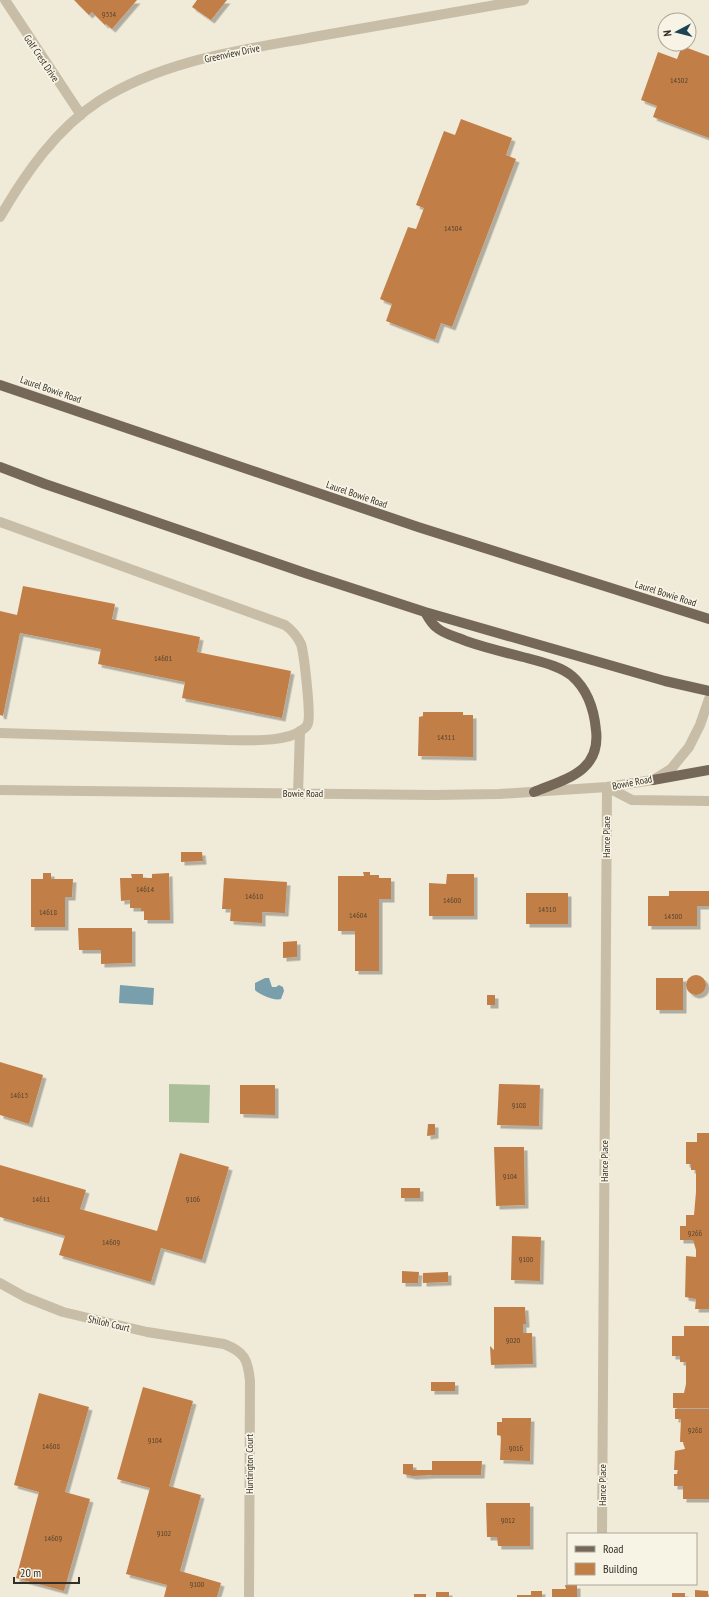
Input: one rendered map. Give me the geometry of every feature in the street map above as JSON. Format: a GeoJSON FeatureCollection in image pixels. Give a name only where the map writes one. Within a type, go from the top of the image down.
{"type":"FeatureCollection","features":[{"type":"Feature","properties":{"kind":"main road","name":"Laurel Bowie Road"},"geometry":{"type":"LineString","coordinates":[[0,385],[418,527],[709,619]]}},
{"type":"Feature","properties":{"kind":"main road"},"geometry":{"type":"LineString","coordinates":[[0,467],[298,570],[425,612],[665,681],[709,691]]}},
{"type":"Feature","properties":{"kind":"main road"},"geometry":{"type":"LineString","coordinates":[[425,612],[436,628],[452,636],[544,663],[562,670],[571,675],[582,687],[590,701],[595,718],[597,739],[596,750],[589,763],[578,774],[534,792]]}},
{"type":"Feature","properties":{"kind":"main road"},"geometry":{"type":"LineString","coordinates":[[653,780],[709,770]]}},
{"type":"Feature","properties":{"kind":"street","name":"Golf Crest Drive"},"geometry":{"type":"LineString","coordinates":[[5,0],[81,115]]}},
{"type":"Feature","properties":{"kind":"street","name":"Greenview Drive"},"geometry":{"type":"LineString","coordinates":[[0,217],[32,165],[51,144],[81,115],[99,102],[134,83],[177,66],[248,49],[524,0]]}},
{"type":"Feature","properties":{"kind":"street"},"geometry":{"type":"LineString","coordinates":[[0,522],[285,625],[297,636],[304,654],[308,723],[298,733],[278,738],[228,740],[0,733]]}},
{"type":"Feature","properties":{"kind":"street","name":"Bowie Road"},"geometry":{"type":"LineString","coordinates":[[0,790],[433,796],[534,792],[607,787],[653,780],[671,769],[689,746],[700,725],[709,699]]}},
{"type":"Feature","properties":{"kind":"street"},"geometry":{"type":"LineString","coordinates":[[298,794],[300,731]]}},
{"type":"Feature","properties":{"kind":"street","name":"Bowie Road"},"geometry":{"type":"LineString","coordinates":[[607,787],[632,800],[709,801]]}},
{"type":"Feature","properties":{"kind":"street","name":"Hance Place"},"geometry":{"type":"LineString","coordinates":[[602,1533],[607,787]]}},
{"type":"Feature","properties":{"kind":"street","name":"Shiloh Court"},"geometry":{"type":"LineString","coordinates":[[0,1283],[25,1297],[63,1312],[147,1332],[224,1344]]}},
{"type":"Feature","properties":{"kind":"street","name":"Huntington Court"},"geometry":{"type":"LineString","coordinates":[[224,1344],[233,1347],[243,1355],[248,1367],[250,1381],[248,1597]]}},
{"type":"Feature","properties":{"kind":"green space"},"geometry":{"type":"Polygon","coordinates":[[[169,1084],[210,1085],[209,1123],[169,1122],[169,1084]]]}},
{"type":"Feature","properties":{"kind":"water"},"geometry":{"type":"Polygon","coordinates":[[[265,978],[269,978],[272,987],[279,985],[283,987],[284,991],[281,999],[267,997],[255,990],[255,983],[265,978]]]}},
{"type":"Feature","properties":{"kind":"water"},"geometry":{"type":"Polygon","coordinates":[[[120,985],[154,988],[153,1005],[119,1003],[120,985]]]}},
{"type":"Feature","properties":{"kind":"building"},"geometry":{"type":"Polygon","coordinates":[[[74,0],[137,0],[112,29],[106,24],[105,25],[92,12],[89,15],[74,0]]]}},
{"type":"Feature","properties":{"kind":"building"},"geometry":{"type":"Polygon","coordinates":[[[197,0],[227,0],[211,20],[192,7],[197,0]]]}},
{"type":"Feature","properties":{"kind":"building"},"geometry":{"type":"Polygon","coordinates":[[[658,52],[677,59],[680,52],[697,52],[709,56],[709,138],[653,117],[657,106],[641,100],[658,52]]]}},
{"type":"Feature","properties":{"kind":"building"},"geometry":{"type":"Polygon","coordinates":[[[461,119],[512,138],[506,155],[516,159],[452,327],[441,323],[435,340],[386,321],[392,304],[380,299],[408,227],[416,229],[424,208],[416,205],[444,131],[455,135],[461,119]]]}},
{"type":"Feature","properties":{"kind":"building"},"geometry":{"type":"Polygon","coordinates":[[[23,586],[115,604],[112,619],[200,637],[197,652],[291,671],[282,718],[182,698],[185,682],[98,664],[101,649],[20,633],[3,716],[0,715],[0,611],[17,615],[23,586]]]}},
{"type":"Feature","properties":{"kind":"building"},"geometry":{"type":"Polygon","coordinates":[[[423,712],[463,712],[463,715],[473,715],[473,757],[418,756],[419,717],[423,716],[423,712]]]}},
{"type":"Feature","properties":{"kind":"building"},"geometry":{"type":"Polygon","coordinates":[[[181,852],[202,852],[203,861],[181,862],[181,852]]]}},
{"type":"Feature","properties":{"kind":"building"},"geometry":{"type":"Polygon","coordinates":[[[363,872],[370,872],[370,875],[379,875],[379,878],[391,878],[391,899],[379,899],[379,971],[355,971],[355,931],[338,931],[338,876],[364,876],[363,872]]]}},
{"type":"Feature","properties":{"kind":"building"},"geometry":{"type":"Polygon","coordinates":[[[43,873],[51,873],[51,879],[73,879],[72,897],[65,897],[65,927],[31,927],[31,879],[43,879],[43,873]]]}},
{"type":"Feature","properties":{"kind":"building"},"geometry":{"type":"Polygon","coordinates":[[[169,873],[170,920],[144,920],[144,911],[141,911],[141,908],[130,908],[130,900],[121,901],[120,878],[132,878],[131,874],[143,874],[143,878],[152,878],[152,874],[169,873]]]}},
{"type":"Feature","properties":{"kind":"building"},"geometry":{"type":"Polygon","coordinates":[[[447,874],[474,874],[474,916],[429,916],[429,883],[446,884],[447,874]]]}},
{"type":"Feature","properties":{"kind":"building"},"geometry":{"type":"Polygon","coordinates":[[[224,878],[287,882],[285,913],[262,912],[262,923],[230,921],[231,909],[222,909],[224,878]]]}},
{"type":"Feature","properties":{"kind":"building"},"geometry":{"type":"Polygon","coordinates":[[[669,891],[709,891],[709,906],[697,906],[697,926],[648,926],[648,896],[669,896],[669,891]]]}},
{"type":"Feature","properties":{"kind":"building"},"geometry":{"type":"Polygon","coordinates":[[[526,893],[568,893],[568,924],[526,924],[526,893]]]}},
{"type":"Feature","properties":{"kind":"building"},"geometry":{"type":"Polygon","coordinates":[[[78,928],[132,928],[132,963],[101,964],[101,950],[79,950],[78,928]]]}},
{"type":"Feature","properties":{"kind":"building"},"geometry":{"type":"Polygon","coordinates":[[[297,941],[297,957],[283,958],[283,942],[297,941]]]}},
{"type":"Feature","properties":{"kind":"building"},"geometry":{"type":"Polygon","coordinates":[[[696,975],[703,978],[706,985],[703,992],[696,995],[689,992],[686,985],[689,978],[696,975]]]}},
{"type":"Feature","properties":{"kind":"building"},"geometry":{"type":"Polygon","coordinates":[[[656,978],[683,978],[683,1010],[656,1010],[656,978]]]}},
{"type":"Feature","properties":{"kind":"building"},"geometry":{"type":"Polygon","coordinates":[[[487,995],[495,995],[495,1005],[487,1005],[487,995]]]}},
{"type":"Feature","properties":{"kind":"building"},"geometry":{"type":"Polygon","coordinates":[[[0,1062],[43,1075],[29,1124],[0,1115],[0,1062]]]}},
{"type":"Feature","properties":{"kind":"building"},"geometry":{"type":"Polygon","coordinates":[[[499,1084],[540,1085],[539,1126],[497,1125],[499,1084]]]}},
{"type":"Feature","properties":{"kind":"building"},"geometry":{"type":"Polygon","coordinates":[[[240,1085],[275,1085],[275,1115],[240,1114],[240,1085]]]}},
{"type":"Feature","properties":{"kind":"building"},"geometry":{"type":"Polygon","coordinates":[[[428,1124],[435,1124],[435,1135],[427,1136],[428,1124]]]}},
{"type":"Feature","properties":{"kind":"building"},"geometry":{"type":"Polygon","coordinates":[[[697,1133],[709,1133],[709,1309],[695,1309],[696,1299],[685,1297],[686,1256],[696,1257],[696,1250],[693,1240],[680,1240],[680,1226],[686,1226],[686,1215],[694,1215],[696,1170],[691,1170],[691,1164],[686,1164],[686,1142],[697,1142],[697,1133]]]}},
{"type":"Feature","properties":{"kind":"building"},"geometry":{"type":"Polygon","coordinates":[[[494,1147],[524,1147],[525,1205],[496,1206],[494,1147]]]}},
{"type":"Feature","properties":{"kind":"building"},"geometry":{"type":"Polygon","coordinates":[[[180,1153],[229,1167],[202,1260],[161,1248],[151,1282],[59,1255],[65,1236],[0,1217],[0,1165],[86,1190],[80,1209],[157,1231],[180,1153]]]}},
{"type":"Feature","properties":{"kind":"building"},"geometry":{"type":"Polygon","coordinates":[[[401,1188],[420,1188],[420,1198],[401,1198],[401,1188]]]}},
{"type":"Feature","properties":{"kind":"building"},"geometry":{"type":"Polygon","coordinates":[[[512,1236],[541,1237],[540,1281],[511,1280],[512,1236]]]}},
{"type":"Feature","properties":{"kind":"building"},"geometry":{"type":"Polygon","coordinates":[[[402,1271],[419,1272],[418,1283],[402,1283],[402,1271]]]}},
{"type":"Feature","properties":{"kind":"building"},"geometry":{"type":"Polygon","coordinates":[[[448,1272],[448,1282],[423,1283],[423,1273],[448,1272]]]}},
{"type":"Feature","properties":{"kind":"building"},"geometry":{"type":"Polygon","coordinates":[[[494,1307],[525,1307],[526,1324],[523,1324],[523,1333],[532,1333],[533,1364],[491,1365],[490,1346],[494,1350],[494,1307]]]}},
{"type":"Feature","properties":{"kind":"building"},"geometry":{"type":"Polygon","coordinates":[[[684,1326],[709,1326],[709,1408],[673,1408],[673,1393],[684,1393],[686,1384],[686,1362],[680,1362],[680,1356],[672,1356],[672,1336],[684,1336],[684,1326]]]}},
{"type":"Feature","properties":{"kind":"building"},"geometry":{"type":"Polygon","coordinates":[[[431,1382],[455,1382],[455,1391],[431,1391],[431,1382]]]}},
{"type":"Feature","properties":{"kind":"building"},"geometry":{"type":"Polygon","coordinates":[[[143,1387],[193,1401],[169,1486],[201,1495],[180,1571],[221,1583],[217,1597],[164,1597],[167,1585],[126,1574],[150,1488],[117,1479],[143,1387]]]}},
{"type":"Feature","properties":{"kind":"building"},"geometry":{"type":"Polygon","coordinates":[[[39,1393],[89,1407],[65,1492],[90,1499],[64,1591],[16,1578],[39,1492],[14,1485],[39,1393]]]}},
{"type":"Feature","properties":{"kind":"building"},"geometry":{"type":"Polygon","coordinates":[[[675,1409],[709,1409],[709,1499],[683,1499],[683,1486],[674,1486],[674,1474],[677,1474],[678,1470],[674,1470],[675,1451],[685,1449],[683,1442],[680,1442],[681,1419],[675,1419],[675,1409]]]}},
{"type":"Feature","properties":{"kind":"building"},"geometry":{"type":"Polygon","coordinates":[[[502,1418],[531,1418],[530,1461],[500,1460],[501,1436],[497,1435],[497,1422],[502,1422],[502,1418]]]}},
{"type":"Feature","properties":{"kind":"building"},"geometry":{"type":"Polygon","coordinates":[[[432,1461],[482,1461],[481,1475],[413,1476],[403,1474],[403,1464],[413,1464],[413,1470],[432,1470],[432,1461]]]}},
{"type":"Feature","properties":{"kind":"building"},"geometry":{"type":"Polygon","coordinates":[[[486,1503],[530,1503],[530,1546],[498,1546],[497,1537],[487,1537],[486,1503]]]}},
{"type":"Feature","properties":{"kind":"building"},"geometry":{"type":"Polygon","coordinates":[[[565,1585],[577,1585],[577,1597],[552,1597],[552,1589],[566,1589],[565,1585]]]}},
{"type":"Feature","properties":{"kind":"building"},"geometry":{"type":"Polygon","coordinates":[[[695,1590],[708,1591],[708,1597],[695,1597],[695,1590]]]}},
{"type":"Feature","properties":{"kind":"building"},"geometry":{"type":"Polygon","coordinates":[[[531,1591],[542,1591],[542,1597],[517,1597],[517,1595],[531,1595],[531,1591]]]}},
{"type":"Feature","properties":{"kind":"building"},"geometry":{"type":"Polygon","coordinates":[[[436,1592],[449,1592],[449,1597],[436,1597],[436,1592]]]}},
{"type":"Feature","properties":{"kind":"building"},"geometry":{"type":"Polygon","coordinates":[[[672,1593],[685,1593],[685,1597],[672,1597],[672,1593]]]}},
{"type":"Feature","properties":{"kind":"building"},"geometry":{"type":"Polygon","coordinates":[[[414,1594],[426,1594],[426,1597],[414,1597],[414,1594]]]}}]}
